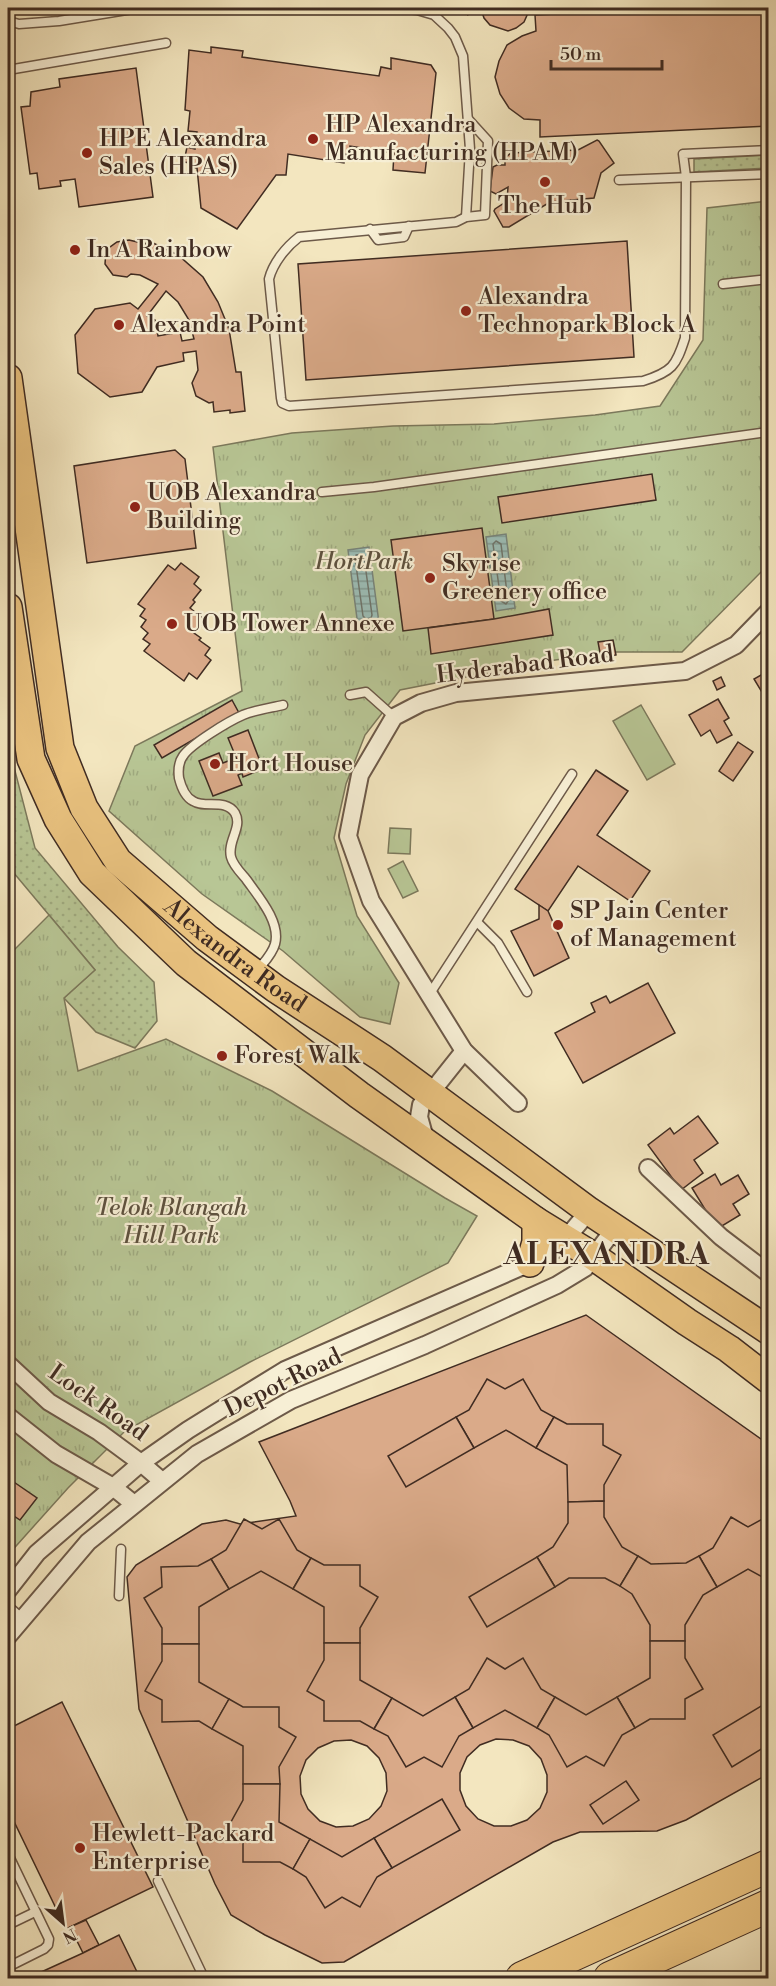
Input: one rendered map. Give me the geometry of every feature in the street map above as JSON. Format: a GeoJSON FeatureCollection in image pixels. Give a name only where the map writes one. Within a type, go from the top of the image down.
{"type":"FeatureCollection","features":[{"type":"Feature","properties":{"kind":"highway"},"geometry":{"type":"LineString","coordinates":[[522,1978],[768,1866]]}},
{"type":"Feature","properties":{"kind":"highway"},"geometry":{"type":"LineString","coordinates":[[610,1978],[768,1906]]}},
{"type":"Feature","properties":{"kind":"main road","name":"Alexandra Road"},"geometry":{"type":"LineString","coordinates":[[8,378],[11,425],[60,748],[84,807],[118,861],[207,938],[255,974],[382,1058],[589,1211],[768,1330]]}},
{"type":"Feature","properties":{"kind":"main road","name":"Alexandra Road"},"geometry":{"type":"LineString","coordinates":[[8,607],[31,759],[58,819],[92,873],[186,963],[359,1095],[536,1221],[593,1256],[729,1349],[768,1379]]}},
{"type":"Feature","properties":{"kind":"main road"},"geometry":{"type":"LineString","coordinates":[[359,1095],[381,1089],[387,1081],[388,1071],[382,1058]]}},
{"type":"Feature","properties":{"kind":"main road"},"geometry":{"type":"LineString","coordinates":[[530,1263],[536,1242],[536,1221]]}},
{"type":"Feature","properties":{"kind":"street","name":"Hyderabad Road"},"geometry":{"type":"LineString","coordinates":[[394,717],[421,703],[456,693],[685,671],[736,645],[768,612]]}},
{"type":"Feature","properties":{"kind":"street"},"geometry":{"type":"LineString","coordinates":[[394,717],[360,775],[348,836],[371,902],[464,1052],[518,1103]]}},
{"type":"Feature","properties":{"kind":"street"},"geometry":{"type":"LineString","coordinates":[[426,1142],[419,1117],[421,1105],[464,1052]]}},
{"type":"Feature","properties":{"kind":"street"},"geometry":{"type":"LineString","coordinates":[[648,1168],[721,1236],[768,1273]]}},
{"type":"Feature","properties":{"kind":"street","name":"Depot Road"},"geometry":{"type":"LineString","coordinates":[[8,1590],[37,1553],[141,1463],[188,1430],[285,1370],[530,1263],[558,1248],[589,1211]]}},
{"type":"Feature","properties":{"kind":"street","name":"Depot Road"},"geometry":{"type":"LineString","coordinates":[[8,1636],[88,1542],[197,1454],[291,1400],[425,1345],[557,1285],[585,1268],[615,1228]]}},
{"type":"Feature","properties":{"kind":"street","name":"Lock Road"},"geometry":{"type":"LineString","coordinates":[[8,1364],[49,1402],[99,1432],[162,1481]]}},
{"type":"Feature","properties":{"kind":"street"},"geometry":{"type":"LineString","coordinates":[[8,1416],[56,1454],[113,1487],[134,1504]]}},
{"type":"Feature","properties":{"kind":"lane"},"geometry":{"type":"LineString","coordinates":[[8,21],[19,24],[59,21],[139,8]]}},
{"type":"Feature","properties":{"kind":"lane"},"geometry":{"type":"LineString","coordinates":[[398,8],[434,15],[455,37],[463,56],[470,149],[466,217]]}},
{"type":"Feature","properties":{"kind":"lane"},"geometry":{"type":"LineString","coordinates":[[8,70],[166,43]]}},
{"type":"Feature","properties":{"kind":"lane"},"geometry":{"type":"LineString","coordinates":[[468,119],[488,141],[485,215],[466,217],[456,222],[298,237],[271,270],[269,279],[280,398],[285,405],[643,381],[659,376],[671,369],[679,356],[685,338],[686,177],[683,154],[768,150]]}},
{"type":"Feature","properties":{"kind":"lane"},"geometry":{"type":"LineString","coordinates":[[619,180],[768,174]]}},
{"type":"Feature","properties":{"kind":"lane"},"geometry":{"type":"LineString","coordinates":[[723,284],[768,279]]}},
{"type":"Feature","properties":{"kind":"lane"},"geometry":{"type":"LineString","coordinates":[[322,492],[374,487],[768,432]]}},
{"type":"Feature","properties":{"kind":"lane"},"geometry":{"type":"LineString","coordinates":[[350,695],[366,692],[394,717]]}},
{"type":"Feature","properties":{"kind":"lane"},"geometry":{"type":"LineString","coordinates":[[255,974],[271,954],[275,942],[273,924],[267,910],[231,860],[229,848],[238,824],[236,815],[230,807],[194,802],[187,796],[180,783],[178,769],[183,756],[205,737],[243,715],[283,705]]}},
{"type":"Feature","properties":{"kind":"lane"},"geometry":{"type":"LineString","coordinates":[[429,996],[572,774]]}},
{"type":"Feature","properties":{"kind":"lane"},"geometry":{"type":"LineString","coordinates":[[477,921],[498,943],[527,992]]}},
{"type":"Feature","properties":{"kind":"lane"},"geometry":{"type":"LineString","coordinates":[[119,1596],[121,1550]]}},
{"type":"Feature","properties":{"kind":"lane"},"geometry":{"type":"LineString","coordinates":[[8,1606],[23,1618]]}},
{"type":"Feature","properties":{"kind":"lane"},"geometry":{"type":"LineString","coordinates":[[8,1854],[49,1939],[48,1946],[8,1967]]}},
{"type":"Feature","properties":{"kind":"lane"},"geometry":{"type":"LineString","coordinates":[[158,1881],[204,1978]]}},
{"type":"Feature","properties":{"kind":"lane"},"geometry":{"type":"LineString","coordinates":[[8,1925],[35,1912]]}},
{"type":"Feature","properties":{"kind":"green space"},"geometry":{"type":"Polygon","coordinates":[[[768,155],[768,168],[694,172],[694,159],[768,155]]]}},
{"type":"Feature","properties":{"kind":"green space","name":"HortPark"},"geometry":{"type":"Polygon","coordinates":[[[768,201],[768,565],[682,652],[609,652],[542,662],[400,690],[365,735],[346,784],[334,838],[357,916],[399,983],[390,1024],[360,1017],[283,951],[202,894],[109,811],[135,746],[242,691],[213,447],[292,433],[393,426],[494,424],[595,415],[660,406],[703,340],[707,208],[768,201]]]}},
{"type":"Feature","properties":{"kind":"green space"},"geometry":{"type":"Polygon","coordinates":[[[641,705],[675,764],[647,780],[613,721],[641,705]]]}},
{"type":"Feature","properties":{"kind":"green space"},"geometry":{"type":"Polygon","coordinates":[[[8,744],[35,848],[118,947],[154,982],[157,1021],[135,1048],[96,1032],[64,998],[95,970],[8,866],[8,744]]]}},
{"type":"Feature","properties":{"kind":"green space"},"geometry":{"type":"Polygon","coordinates":[[[390,828],[411,829],[410,854],[388,853],[390,828]]]}},
{"type":"Feature","properties":{"kind":"green space"},"geometry":{"type":"Polygon","coordinates":[[[403,861],[418,891],[403,898],[388,869],[403,861]]]}},
{"type":"Feature","properties":{"kind":"green space","name":"Telok Blangah Hill Park"},"geometry":{"type":"Polygon","coordinates":[[[49,915],[95,970],[64,998],[78,1071],[166,1039],[272,1091],[477,1216],[448,1263],[250,1362],[125,1431],[68,1488],[8,1555],[8,956],[49,915]]]}},
{"type":"Feature","properties":{"kind":"water"},"geometry":{"type":"Polygon","coordinates":[[[506,534],[515,608],[496,611],[486,537],[506,534]]]}},
{"type":"Feature","properties":{"kind":"water"},"geometry":{"type":"Polygon","coordinates":[[[369,547],[379,623],[358,626],[348,550],[369,547]]]}},
{"type":"Feature","properties":{"kind":"building"},"geometry":{"type":"Polygon","coordinates":[[[475,8],[529,8],[524,22],[508,31],[490,25],[481,9],[467,15],[475,8]]]}},
{"type":"Feature","properties":{"kind":"building"},"geometry":{"type":"Polygon","coordinates":[[[685,8],[768,8],[768,126],[540,137],[540,120],[524,119],[509,108],[500,94],[495,77],[499,61],[507,45],[536,31],[535,15],[685,8]]]}},
{"type":"Feature","properties":{"kind":"building","name":"HP Alexandra Manufacturing (HPAM)"},"geometry":{"type":"Polygon","coordinates":[[[211,47],[243,51],[242,57],[379,76],[381,67],[391,69],[391,58],[431,65],[436,73],[425,173],[393,170],[394,153],[350,146],[349,155],[345,154],[344,163],[288,154],[286,175],[276,175],[237,229],[201,208],[197,168],[191,167],[191,163],[184,162],[187,147],[195,149],[197,132],[188,131],[190,111],[185,110],[189,50],[211,53],[211,47]]]}},
{"type":"Feature","properties":{"kind":"building","name":"HPE Alexandra Sales (HPAS)"},"geometry":{"type":"Polygon","coordinates":[[[136,68],[153,197],[79,207],[75,179],[60,181],[61,186],[39,189],[37,173],[30,174],[21,107],[30,106],[31,92],[60,87],[59,79],[136,68]]]}},
{"type":"Feature","properties":{"kind":"building","name":"The Hub"},"geometry":{"type":"Polygon","coordinates":[[[597,140],[614,163],[601,173],[594,198],[550,202],[509,227],[503,227],[494,211],[507,201],[508,187],[496,194],[490,191],[493,167],[505,165],[505,158],[511,153],[578,150],[597,140]]]}},
{"type":"Feature","properties":{"kind":"building","name":"Alexandra Point"},"geometry":{"type":"Polygon","coordinates":[[[129,240],[146,244],[147,240],[178,255],[203,277],[218,302],[229,329],[236,372],[241,372],[245,411],[214,412],[213,402],[209,403],[196,396],[192,383],[198,370],[196,351],[183,353],[184,361],[157,367],[142,392],[110,397],[78,373],[75,335],[95,309],[130,303],[138,309],[158,284],[140,275],[131,274],[127,277],[113,275],[105,264],[106,250],[117,242],[129,240]],[[166,291],[147,316],[155,320],[158,336],[180,332],[182,341],[194,339],[189,320],[178,302],[166,291]]]}},
{"type":"Feature","properties":{"kind":"building","name":"Alexandra Technopark Block A"},"geometry":{"type":"Polygon","coordinates":[[[627,241],[634,357],[306,380],[298,264],[627,241]]]}},
{"type":"Feature","properties":{"kind":"building","name":"UOB Alexandra Building"},"geometry":{"type":"Polygon","coordinates":[[[175,450],[185,459],[196,548],[87,563],[74,466],[175,450]]]}},
{"type":"Feature","properties":{"kind":"building"},"geometry":{"type":"Polygon","coordinates":[[[652,474],[656,500],[502,523],[498,497],[652,474]]]}},
{"type":"Feature","properties":{"kind":"building"},"geometry":{"type":"Polygon","coordinates":[[[482,528],[494,619],[403,631],[391,540],[482,528]]]}},
{"type":"Feature","properties":{"kind":"building","name":"UOB Tower Annexe"},"geometry":{"type":"Polygon","coordinates":[[[181,563],[199,577],[194,584],[201,590],[190,608],[205,620],[194,633],[210,648],[205,655],[211,660],[197,679],[189,673],[184,681],[144,651],[150,644],[143,639],[148,633],[141,627],[146,620],[140,616],[145,609],[138,604],[168,565],[175,570],[181,563]]]}},
{"type":"Feature","properties":{"kind":"building"},"geometry":{"type":"Polygon","coordinates":[[[549,609],[553,635],[431,654],[428,628],[549,609]]]}},
{"type":"Feature","properties":{"kind":"building"},"geometry":{"type":"Polygon","coordinates":[[[613,640],[616,655],[601,658],[598,642],[613,640]]]}},
{"type":"Feature","properties":{"kind":"building"},"geometry":{"type":"Polygon","coordinates":[[[768,671],[768,698],[766,699],[754,679],[768,671]]]}},
{"type":"Feature","properties":{"kind":"building"},"geometry":{"type":"Polygon","coordinates":[[[721,677],[725,686],[717,690],[713,681],[721,677]]]}},
{"type":"Feature","properties":{"kind":"building"},"geometry":{"type":"Polygon","coordinates":[[[718,699],[729,718],[724,721],[732,735],[717,743],[710,730],[701,736],[689,715],[718,699]]]}},
{"type":"Feature","properties":{"kind":"building"},"geometry":{"type":"Polygon","coordinates":[[[232,700],[239,713],[162,758],[154,745],[232,700]]]}},
{"type":"Feature","properties":{"kind":"building","name":"Hort House"},"geometry":{"type":"Polygon","coordinates":[[[248,730],[263,769],[243,777],[242,773],[238,775],[242,785],[213,796],[199,761],[219,753],[223,763],[228,761],[230,765],[238,762],[228,738],[248,730]]]}},
{"type":"Feature","properties":{"kind":"building"},"geometry":{"type":"Polygon","coordinates":[[[738,742],[753,752],[733,781],[719,771],[738,742]]]}},
{"type":"Feature","properties":{"kind":"building"},"geometry":{"type":"Polygon","coordinates":[[[596,770],[628,791],[597,835],[650,871],[630,901],[578,866],[548,911],[515,889],[596,770]]]}},
{"type":"Feature","properties":{"kind":"building"},"geometry":{"type":"Polygon","coordinates":[[[539,905],[548,911],[569,958],[534,976],[511,931],[539,919],[539,905]]]}},
{"type":"Feature","properties":{"kind":"building"},"geometry":{"type":"Polygon","coordinates":[[[648,983],[675,1033],[583,1083],[555,1033],[595,1012],[591,1003],[606,996],[610,1003],[648,983]]]}},
{"type":"Feature","properties":{"kind":"building"},"geometry":{"type":"Polygon","coordinates":[[[698,1116],[718,1143],[694,1160],[703,1173],[681,1190],[648,1145],[670,1128],[674,1134],[698,1116]]]}},
{"type":"Feature","properties":{"kind":"building"},"geometry":{"type":"Polygon","coordinates":[[[715,1174],[721,1185],[738,1175],[749,1194],[733,1204],[740,1215],[717,1229],[692,1188],[715,1174]]]}},
{"type":"Feature","properties":{"kind":"building"},"geometry":{"type":"Polygon","coordinates":[[[586,1315],[768,1444],[768,1774],[686,1820],[657,1831],[580,1832],[553,1842],[344,1962],[322,1963],[265,1935],[231,1915],[215,1884],[139,1709],[127,1577],[136,1565],[202,1524],[226,1520],[240,1524],[296,1516],[259,1442],[586,1315]],[[496,1739],[480,1745],[467,1757],[460,1773],[460,1790],[466,1806],[478,1819],[494,1826],[511,1826],[527,1820],[540,1808],[547,1792],[547,1775],[541,1759],[529,1746],[513,1740],[496,1739]],[[351,1740],[334,1741],[318,1748],[306,1760],[300,1776],[301,1794],[308,1809],[320,1821],[336,1827],[353,1826],[369,1819],[381,1806],[387,1791],[386,1773],[379,1758],[367,1746],[351,1740]]]}},
{"type":"Feature","properties":{"kind":"building"},"geometry":{"type":"Polygon","coordinates":[[[487,1379],[505,1389],[523,1379],[541,1410],[554,1417],[536,1448],[506,1430],[474,1448],[456,1417],[469,1410],[487,1379]]]}},
{"type":"Feature","properties":{"kind":"building"},"geometry":{"type":"Polygon","coordinates":[[[456,1417],[474,1448],[406,1487],[388,1456],[456,1417]]]}},
{"type":"Feature","properties":{"kind":"building"},"geometry":{"type":"Polygon","coordinates":[[[554,1417],[567,1424],[603,1424],[603,1445],[621,1455],[604,1485],[604,1501],[568,1502],[567,1465],[536,1448],[554,1417]]]}},
{"type":"Feature","properties":{"kind":"building"},"geometry":{"type":"Polygon","coordinates":[[[8,1478],[37,1498],[20,1520],[8,1512],[8,1478]]]}},
{"type":"Feature","properties":{"kind":"building"},"geometry":{"type":"Polygon","coordinates":[[[604,1501],[604,1517],[622,1547],[638,1556],[620,1586],[605,1578],[569,1578],[555,1587],[537,1557],[553,1547],[568,1523],[568,1502],[604,1501]]]}},
{"type":"Feature","properties":{"kind":"building"},"geometry":{"type":"Polygon","coordinates":[[[731,1517],[748,1527],[766,1517],[768,1521],[768,1580],[748,1569],[717,1587],[699,1556],[713,1548],[731,1517]]]}},
{"type":"Feature","properties":{"kind":"building"},"geometry":{"type":"Polygon","coordinates":[[[244,1519],[262,1529],[279,1519],[297,1550],[311,1558],[293,1589],[261,1571],[229,1589],[211,1559],[226,1550],[244,1519]]]}},
{"type":"Feature","properties":{"kind":"building"},"geometry":{"type":"Polygon","coordinates":[[[638,1556],[651,1564],[686,1563],[699,1556],[717,1587],[703,1595],[685,1625],[685,1641],[650,1641],[650,1625],[632,1594],[620,1586],[638,1556]]]}},
{"type":"Feature","properties":{"kind":"building"},"geometry":{"type":"Polygon","coordinates":[[[537,1557],[555,1587],[487,1627],[469,1597],[537,1557]]]}},
{"type":"Feature","properties":{"kind":"building"},"geometry":{"type":"Polygon","coordinates":[[[311,1558],[324,1565],[360,1565],[360,1586],[378,1597],[360,1628],[360,1643],[324,1643],[324,1607],[293,1589],[311,1558]]]}},
{"type":"Feature","properties":{"kind":"building"},"geometry":{"type":"Polygon","coordinates":[[[211,1559],[229,1589],[199,1607],[199,1644],[162,1644],[162,1628],[144,1598],[162,1587],[161,1567],[198,1566],[211,1559]]]}},
{"type":"Feature","properties":{"kind":"building"},"geometry":{"type":"Polygon","coordinates":[[[650,1641],[685,1641],[685,1658],[703,1689],[685,1699],[685,1719],[650,1719],[635,1728],[617,1697],[650,1678],[650,1641]]]}},
{"type":"Feature","properties":{"kind":"building"},"geometry":{"type":"Polygon","coordinates":[[[324,1643],[360,1643],[360,1680],[392,1698],[374,1729],[360,1721],[324,1721],[324,1701],[307,1691],[324,1660],[324,1643]]]}},
{"type":"Feature","properties":{"kind":"building"},"geometry":{"type":"Polygon","coordinates":[[[162,1644],[199,1644],[199,1682],[229,1699],[212,1729],[199,1721],[162,1722],[162,1700],[145,1691],[162,1661],[162,1644]]]}},
{"type":"Feature","properties":{"kind":"building"},"geometry":{"type":"Polygon","coordinates":[[[487,1658],[505,1669],[523,1658],[541,1689],[555,1697],[537,1728],[505,1710],[473,1728],[455,1697],[469,1689],[487,1658]]]}},
{"type":"Feature","properties":{"kind":"building"},"geometry":{"type":"Polygon","coordinates":[[[455,1697],[473,1728],[459,1736],[442,1767],[424,1757],[406,1767],[388,1736],[374,1729],[392,1698],[423,1716],[455,1697]]]}},
{"type":"Feature","properties":{"kind":"building"},"geometry":{"type":"Polygon","coordinates":[[[555,1697],[586,1715],[617,1697],[635,1728],[622,1735],[604,1766],[586,1756],[567,1767],[549,1735],[537,1728],[555,1697]]]}},
{"type":"Feature","properties":{"kind":"building"},"geometry":{"type":"Polygon","coordinates":[[[229,1699],[243,1707],[279,1707],[279,1727],[296,1737],[279,1767],[280,1784],[243,1784],[243,1746],[212,1729],[229,1699]]]}},
{"type":"Feature","properties":{"kind":"building","name":"Hewlett-Packard Enterprise"},"geometry":{"type":"Polygon","coordinates":[[[62,1702],[153,1887],[66,1929],[8,1809],[8,1729],[62,1702]]]}},
{"type":"Feature","properties":{"kind":"building"},"geometry":{"type":"Polygon","coordinates":[[[768,1702],[768,1745],[732,1767],[713,1735],[768,1702]]]}},
{"type":"Feature","properties":{"kind":"building"},"geometry":{"type":"Polygon","coordinates":[[[626,1781],[639,1800],[603,1824],[590,1805],[626,1781]]]}},
{"type":"Feature","properties":{"kind":"building"},"geometry":{"type":"Polygon","coordinates":[[[243,1784],[280,1784],[279,1822],[310,1839],[293,1869],[280,1862],[243,1862],[243,1841],[226,1831],[243,1800],[243,1784]]]}},
{"type":"Feature","properties":{"kind":"building"},"geometry":{"type":"Polygon","coordinates":[[[442,1799],[460,1830],[392,1868],[374,1838],[442,1799]]]}},
{"type":"Feature","properties":{"kind":"building"},"geometry":{"type":"Polygon","coordinates":[[[374,1838],[392,1868],[377,1877],[360,1907],[342,1897],[325,1908],[306,1877],[293,1869],[310,1839],[342,1857],[374,1838]]]}},
{"type":"Feature","properties":{"kind":"building"},"geometry":{"type":"Polygon","coordinates":[[[86,1920],[99,1945],[83,1953],[70,1927],[86,1920]]]}},
{"type":"Feature","properties":{"kind":"building"},"geometry":{"type":"Polygon","coordinates":[[[119,1935],[140,1978],[28,1978],[83,1953],[119,1935]]]}},
{"type":"Feature","properties":{"kind":"place","name":"HP Alexandra Manufacturing (HPAM)"},"geometry":{"type":"Point","coordinates":[313,139]}},
{"type":"Feature","properties":{"kind":"place","name":"HPE Alexandra Sales (HPAS)"},"geometry":{"type":"Point","coordinates":[87,153]}},
{"type":"Feature","properties":{"kind":"place","name":"The Hub"},"geometry":{"type":"Point","coordinates":[545,182]}},
{"type":"Feature","properties":{"kind":"place","name":"In A Rainbow"},"geometry":{"type":"Point","coordinates":[75,250]}},
{"type":"Feature","properties":{"kind":"place","name":"Alexandra Technopark Block A"},"geometry":{"type":"Point","coordinates":[466,311]}},
{"type":"Feature","properties":{"kind":"place","name":"Alexandra Point"},"geometry":{"type":"Point","coordinates":[119,325]}},
{"type":"Feature","properties":{"kind":"place","name":"UOB Alexandra Building"},"geometry":{"type":"Point","coordinates":[135,507]}},
{"type":"Feature","properties":{"kind":"place","name":"Skyrise Greenery office"},"geometry":{"type":"Point","coordinates":[430,578]}},
{"type":"Feature","properties":{"kind":"place","name":"UOB Tower Annexe"},"geometry":{"type":"Point","coordinates":[172,624]}},
{"type":"Feature","properties":{"kind":"place","name":"Hort House"},"geometry":{"type":"Point","coordinates":[215,764]}},
{"type":"Feature","properties":{"kind":"place","name":"SP Jain Center of Management"},"geometry":{"type":"Point","coordinates":[558,925]}},
{"type":"Feature","properties":{"kind":"place","name":"Forest Walk"},"geometry":{"type":"Point","coordinates":[222,1056]}},
{"type":"Feature","properties":{"kind":"place","name":"Hewlett-Packard Enterprise"},"geometry":{"type":"Point","coordinates":[80,1848]}},
{"type":"Feature","properties":{"kind":"district","name":"ALEXANDRA"},"geometry":{"type":"Point","coordinates":[607,1255]}}]}
